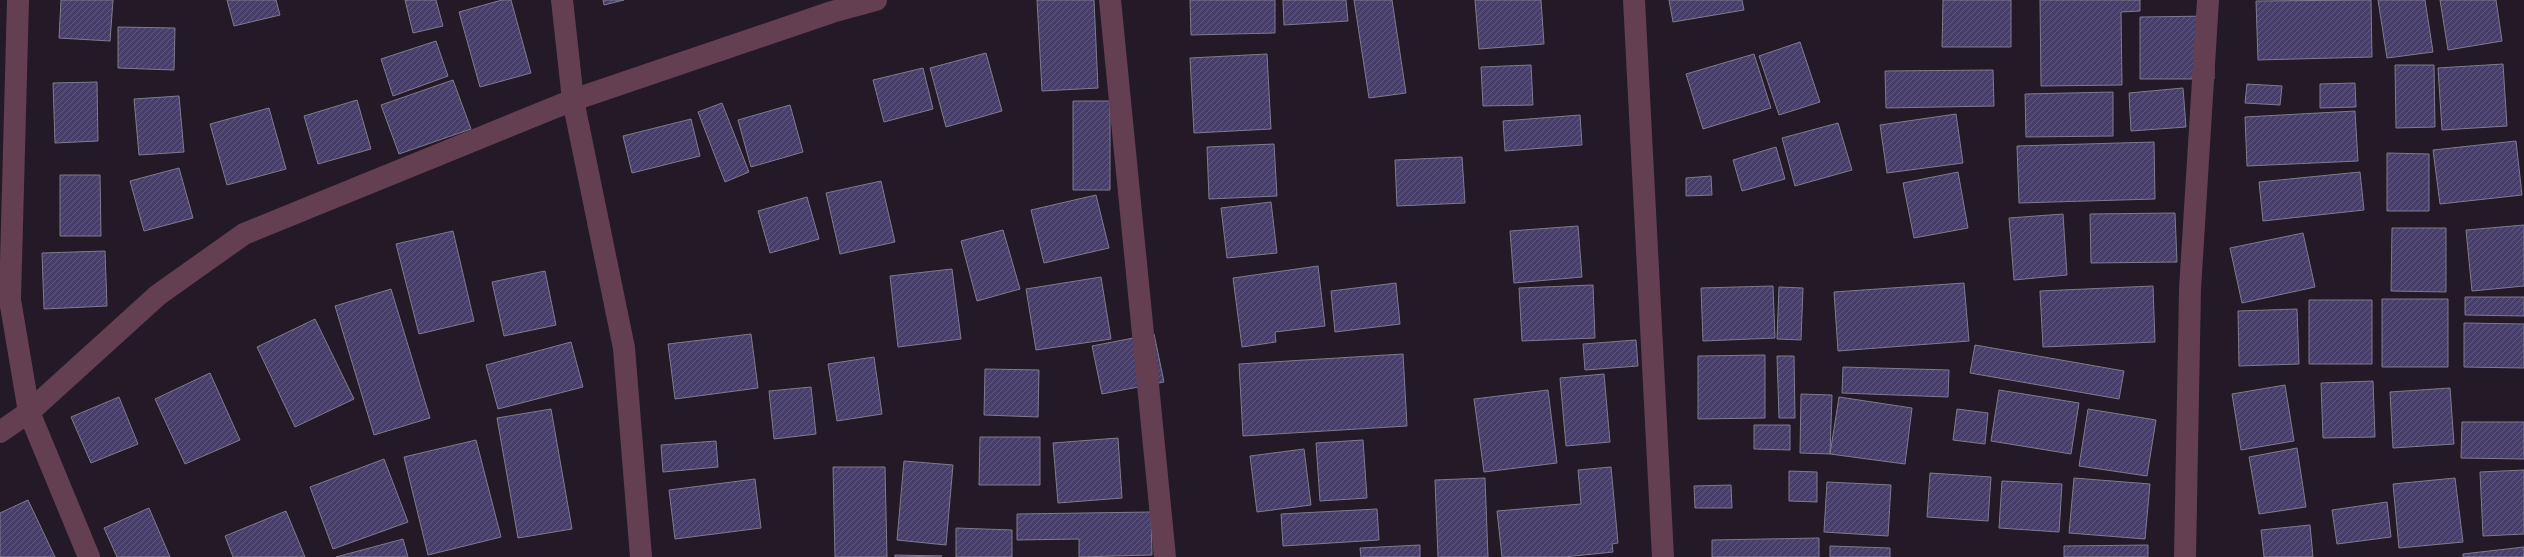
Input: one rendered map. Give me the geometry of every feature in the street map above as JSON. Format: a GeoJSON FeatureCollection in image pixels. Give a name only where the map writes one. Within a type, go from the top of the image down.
{"type":"FeatureCollection","features":[{"type":"Feature","properties":{"kind":"street"},"geometry":{"type":"LineString","coordinates":[[18,0],[10,300],[29,412],[88,557]]}},
{"type":"Feature","properties":{"kind":"street"},"geometry":{"type":"LineString","coordinates":[[562,0],[573,100],[624,348],[641,557]]}},
{"type":"Feature","properties":{"kind":"street"},"geometry":{"type":"LineString","coordinates":[[0,432],[29,412],[158,295],[244,234],[573,100],[832,12],[876,0]]}},
{"type":"Feature","properties":{"kind":"street"},"geometry":{"type":"LineString","coordinates":[[1110,0],[1165,557]]}},
{"type":"Feature","properties":{"kind":"street"},"geometry":{"type":"LineString","coordinates":[[1634,0],[1663,557]]}},
{"type":"Feature","properties":{"kind":"street"},"geometry":{"type":"LineString","coordinates":[[2185,557],[2190,289],[2208,0]]}},
{"type":"Feature","properties":{"kind":"building"},"geometry":{"type":"Polygon","coordinates":[[[61,0],[113,0],[110,41],[59,38],[61,0]]]}},
{"type":"Feature","properties":{"kind":"building"},"geometry":{"type":"Polygon","coordinates":[[[227,0],[276,0],[280,15],[234,26],[227,0]]]}},
{"type":"Feature","properties":{"kind":"building"},"geometry":{"type":"Polygon","coordinates":[[[405,0],[436,0],[443,26],[413,33],[405,0]]]}},
{"type":"Feature","properties":{"kind":"building"},"geometry":{"type":"Polygon","coordinates":[[[502,0],[511,0],[531,73],[480,87],[459,12],[502,0]]]}},
{"type":"Feature","properties":{"kind":"building"},"geometry":{"type":"Polygon","coordinates":[[[603,0],[624,0],[604,5],[603,0]]]}},
{"type":"Feature","properties":{"kind":"building"},"geometry":{"type":"Polygon","coordinates":[[[1037,0],[1094,0],[1098,88],[1042,91],[1037,0]]]}},
{"type":"Feature","properties":{"kind":"building"},"geometry":{"type":"Polygon","coordinates":[[[1190,0],[1275,0],[1275,33],[1191,35],[1190,0]]]}},
{"type":"Feature","properties":{"kind":"building"},"geometry":{"type":"Polygon","coordinates":[[[1283,0],[1346,0],[1348,21],[1284,25],[1283,0]]]}},
{"type":"Feature","properties":{"kind":"building"},"geometry":{"type":"Polygon","coordinates":[[[1354,0],[1392,0],[1406,93],[1369,98],[1354,0]]]}},
{"type":"Feature","properties":{"kind":"building"},"geometry":{"type":"Polygon","coordinates":[[[1475,0],[1541,0],[1544,44],[1479,49],[1475,0]]]}},
{"type":"Feature","properties":{"kind":"building"},"geometry":{"type":"Polygon","coordinates":[[[1669,0],[1742,0],[1744,10],[1673,22],[1669,0]]]}},
{"type":"Feature","properties":{"kind":"building"},"geometry":{"type":"Polygon","coordinates":[[[1943,0],[2011,0],[2011,47],[1942,47],[1943,0]]]}},
{"type":"Feature","properties":{"kind":"building"},"geometry":{"type":"Polygon","coordinates":[[[2040,0],[2140,0],[2140,11],[2121,12],[2122,85],[2041,86],[2040,0]]]}},
{"type":"Feature","properties":{"kind":"building"},"geometry":{"type":"Polygon","coordinates":[[[2371,0],[2372,57],[2258,60],[2256,1],[2371,0]]]}},
{"type":"Feature","properties":{"kind":"building"},"geometry":{"type":"Polygon","coordinates":[[[2378,0],[2425,0],[2433,52],[2387,58],[2378,0]]]}},
{"type":"Feature","properties":{"kind":"building"},"geometry":{"type":"Polygon","coordinates":[[[2440,0],[2496,0],[2502,41],[2448,50],[2440,0]]]}},
{"type":"Feature","properties":{"kind":"building"},"geometry":{"type":"Polygon","coordinates":[[[2213,16],[2214,79],[2140,79],[2140,17],[2213,16]]]}},
{"type":"Feature","properties":{"kind":"building"},"geometry":{"type":"Polygon","coordinates":[[[118,27],[175,28],[174,70],[118,68],[118,27]]]}},
{"type":"Feature","properties":{"kind":"building"},"geometry":{"type":"Polygon","coordinates":[[[436,41],[448,76],[393,96],[381,59],[436,41]]]}},
{"type":"Feature","properties":{"kind":"building"},"geometry":{"type":"Polygon","coordinates":[[[1800,42],[1820,102],[1779,115],[1759,56],[1800,42]]]}},
{"type":"Feature","properties":{"kind":"building"},"geometry":{"type":"Polygon","coordinates":[[[986,53],[1002,111],[946,127],[930,68],[986,53]]]}},
{"type":"Feature","properties":{"kind":"building"},"geometry":{"type":"Polygon","coordinates":[[[1267,54],[1271,129],[1194,133],[1190,58],[1267,54]]]}},
{"type":"Feature","properties":{"kind":"building"},"geometry":{"type":"Polygon","coordinates":[[[1754,54],[1771,108],[1703,129],[1686,74],[1754,54]]]}},
{"type":"Feature","properties":{"kind":"building"},"geometry":{"type":"Polygon","coordinates":[[[2503,64],[2507,126],[2442,130],[2438,68],[2503,64]]]}},
{"type":"Feature","properties":{"kind":"building"},"geometry":{"type":"Polygon","coordinates":[[[1531,65],[1533,105],[1483,106],[1481,67],[1531,65]]]}},
{"type":"Feature","properties":{"kind":"building"},"geometry":{"type":"Polygon","coordinates":[[[2395,65],[2434,65],[2435,127],[2396,128],[2395,65]]]}},
{"type":"Feature","properties":{"kind":"building"},"geometry":{"type":"Polygon","coordinates":[[[923,68],[933,109],[884,122],[873,80],[923,68]]]}},
{"type":"Feature","properties":{"kind":"building"},"geometry":{"type":"Polygon","coordinates":[[[1993,70],[1994,106],[1886,108],[1885,71],[1993,70]]]}},
{"type":"Feature","properties":{"kind":"building"},"geometry":{"type":"Polygon","coordinates":[[[453,80],[471,129],[399,154],[381,105],[453,80]]]}},
{"type":"Feature","properties":{"kind":"building"},"geometry":{"type":"Polygon","coordinates":[[[97,82],[98,141],[55,143],[53,83],[97,82]]]}},
{"type":"Feature","properties":{"kind":"building"},"geometry":{"type":"Polygon","coordinates":[[[2355,83],[2356,107],[2320,108],[2320,84],[2355,83]]]}},
{"type":"Feature","properties":{"kind":"building"},"geometry":{"type":"Polygon","coordinates":[[[2247,84],[2282,86],[2280,105],[2245,103],[2247,84]]]}},
{"type":"Feature","properties":{"kind":"building"},"geometry":{"type":"Polygon","coordinates":[[[2183,88],[2186,127],[2131,131],[2129,93],[2183,88]]]}},
{"type":"Feature","properties":{"kind":"building"},"geometry":{"type":"Polygon","coordinates":[[[2113,92],[2113,136],[2026,137],[2025,94],[2113,92]]]}},
{"type":"Feature","properties":{"kind":"building"},"geometry":{"type":"Polygon","coordinates":[[[179,96],[184,152],[139,155],[134,99],[179,96]]]}},
{"type":"Feature","properties":{"kind":"building"},"geometry":{"type":"Polygon","coordinates":[[[357,100],[371,149],[318,164],[304,116],[357,100]]]}},
{"type":"Feature","properties":{"kind":"building"},"geometry":{"type":"Polygon","coordinates":[[[1073,101],[1110,101],[1110,190],[1073,190],[1073,101]]]}},
{"type":"Feature","properties":{"kind":"building"},"geometry":{"type":"Polygon","coordinates":[[[722,103],[749,172],[725,182],[698,112],[722,103]]]}},
{"type":"Feature","properties":{"kind":"building"},"geometry":{"type":"Polygon","coordinates":[[[790,105],[803,152],[751,167],[738,120],[790,105]]]}},
{"type":"Feature","properties":{"kind":"building"},"geometry":{"type":"Polygon","coordinates":[[[269,108],[286,169],[227,185],[210,124],[269,108]]]}},
{"type":"Feature","properties":{"kind":"building"},"geometry":{"type":"Polygon","coordinates":[[[2355,111],[2358,161],[2247,166],[2245,117],[2355,111]]]}},
{"type":"Feature","properties":{"kind":"building"},"geometry":{"type":"Polygon","coordinates":[[[1956,114],[1963,163],[1887,173],[1880,125],[1956,114]]]}},
{"type":"Feature","properties":{"kind":"building"},"geometry":{"type":"Polygon","coordinates":[[[1580,115],[1582,145],[1505,151],[1503,121],[1580,115]]]}},
{"type":"Feature","properties":{"kind":"building"},"geometry":{"type":"Polygon","coordinates":[[[691,119],[700,156],[632,173],[623,136],[691,119]]]}},
{"type":"Feature","properties":{"kind":"building"},"geometry":{"type":"Polygon","coordinates":[[[1838,123],[1852,170],[1795,186],[1782,138],[1838,123]]]}},
{"type":"Feature","properties":{"kind":"building"},"geometry":{"type":"Polygon","coordinates":[[[2516,141],[2522,195],[2440,204],[2433,150],[2516,141]]]}},
{"type":"Feature","properties":{"kind":"building"},"geometry":{"type":"Polygon","coordinates":[[[2154,142],[2155,199],[2019,203],[2017,146],[2154,142]]]}},
{"type":"Feature","properties":{"kind":"building"},"geometry":{"type":"Polygon","coordinates":[[[1274,144],[1277,196],[1209,199],[1207,147],[1274,144]]]}},
{"type":"Feature","properties":{"kind":"building"},"geometry":{"type":"Polygon","coordinates":[[[1776,147],[1785,179],[1742,191],[1733,160],[1776,147]]]}},
{"type":"Feature","properties":{"kind":"building"},"geometry":{"type":"Polygon","coordinates":[[[2387,153],[2429,154],[2429,211],[2387,211],[2387,153]]]}},
{"type":"Feature","properties":{"kind":"building"},"geometry":{"type":"Polygon","coordinates":[[[1462,157],[1465,203],[1397,206],[1395,160],[1462,157]]]}},
{"type":"Feature","properties":{"kind":"building"},"geometry":{"type":"Polygon","coordinates":[[[179,168],[193,218],[144,231],[130,181],[179,168]]]}},
{"type":"Feature","properties":{"kind":"building"},"geometry":{"type":"Polygon","coordinates":[[[1958,172],[1968,228],[1914,238],[1903,183],[1958,172]]]}},
{"type":"Feature","properties":{"kind":"building"},"geometry":{"type":"Polygon","coordinates":[[[2360,172],[2364,210],[2263,221],[2259,182],[2360,172]]]}},
{"type":"Feature","properties":{"kind":"building"},"geometry":{"type":"Polygon","coordinates":[[[60,175],[100,175],[101,236],[60,236],[60,175]]]}},
{"type":"Feature","properties":{"kind":"building"},"geometry":{"type":"Polygon","coordinates":[[[1711,176],[1712,195],[1686,196],[1686,178],[1711,176]]]}},
{"type":"Feature","properties":{"kind":"building"},"geometry":{"type":"Polygon","coordinates":[[[881,181],[895,242],[840,254],[826,193],[881,181]]]}},
{"type":"Feature","properties":{"kind":"building"},"geometry":{"type":"Polygon","coordinates":[[[1096,195],[1109,248],[1044,263],[1031,210],[1096,195]]]}},
{"type":"Feature","properties":{"kind":"building"},"geometry":{"type":"Polygon","coordinates":[[[807,197],[819,239],[770,253],[758,211],[807,197]]]}},
{"type":"Feature","properties":{"kind":"building"},"geometry":{"type":"Polygon","coordinates":[[[1271,202],[1277,253],[1227,258],[1221,208],[1271,202]]]}},
{"type":"Feature","properties":{"kind":"building"},"geometry":{"type":"Polygon","coordinates":[[[2175,213],[2177,262],[2091,263],[2090,214],[2175,213]]]}},
{"type":"Feature","properties":{"kind":"building"},"geometry":{"type":"Polygon","coordinates":[[[2063,214],[2067,275],[2014,280],[2009,218],[2063,214]]]}},
{"type":"Feature","properties":{"kind":"building"},"geometry":{"type":"Polygon","coordinates":[[[2524,225],[2524,286],[2472,291],[2466,230],[2524,225]]]}},
{"type":"Feature","properties":{"kind":"building"},"geometry":{"type":"Polygon","coordinates":[[[1578,226],[1582,277],[1514,283],[1510,231],[1578,226]]]}},
{"type":"Feature","properties":{"kind":"building"},"geometry":{"type":"Polygon","coordinates":[[[2392,228],[2446,228],[2446,292],[2391,291],[2392,228]]]}},
{"type":"Feature","properties":{"kind":"building"},"geometry":{"type":"Polygon","coordinates":[[[1003,230],[1020,289],[977,301],[961,241],[1003,230]]]}},
{"type":"Feature","properties":{"kind":"building"},"geometry":{"type":"Polygon","coordinates":[[[453,231],[474,321],[419,334],[396,244],[453,231]]]}},
{"type":"Feature","properties":{"kind":"building"},"geometry":{"type":"Polygon","coordinates":[[[2303,233],[2315,287],[2242,303],[2230,248],[2303,233]]]}},
{"type":"Feature","properties":{"kind":"building"},"geometry":{"type":"Polygon","coordinates":[[[105,251],[107,306],[44,309],[42,253],[105,251]]]}},
{"type":"Feature","properties":{"kind":"building"},"geometry":{"type":"Polygon","coordinates":[[[1318,266],[1325,326],[1275,332],[1276,342],[1242,347],[1233,278],[1318,266]]]}},
{"type":"Feature","properties":{"kind":"building"},"geometry":{"type":"Polygon","coordinates":[[[952,269],[961,339],[898,347],[890,276],[952,269]]]}},
{"type":"Feature","properties":{"kind":"building"},"geometry":{"type":"Polygon","coordinates":[[[545,271],[556,325],[504,336],[492,282],[545,271]]]}},
{"type":"Feature","properties":{"kind":"building"},"geometry":{"type":"Polygon","coordinates":[[[1101,277],[1111,339],[1036,350],[1026,289],[1101,277]]]}},
{"type":"Feature","properties":{"kind":"building"},"geometry":{"type":"Polygon","coordinates":[[[1396,283],[1400,324],[1335,332],[1331,291],[1396,283]]]}},
{"type":"Feature","properties":{"kind":"building"},"geometry":{"type":"Polygon","coordinates":[[[1964,283],[1969,341],[1838,351],[1834,292],[1964,283]]]}},
{"type":"Feature","properties":{"kind":"building"},"geometry":{"type":"Polygon","coordinates":[[[1593,285],[1595,338],[1522,341],[1519,288],[1593,285]]]}},
{"type":"Feature","properties":{"kind":"building"},"geometry":{"type":"Polygon","coordinates":[[[1773,286],[1775,338],[1703,341],[1701,288],[1773,286]]]}},
{"type":"Feature","properties":{"kind":"building"},"geometry":{"type":"Polygon","coordinates":[[[2153,286],[2155,342],[2043,347],[2040,291],[2153,286]]]}},
{"type":"Feature","properties":{"kind":"building"},"geometry":{"type":"Polygon","coordinates":[[[1779,287],[1803,288],[1801,340],[1777,339],[1779,287]]]}},
{"type":"Feature","properties":{"kind":"building"},"geometry":{"type":"Polygon","coordinates":[[[391,289],[430,418],[374,435],[335,306],[391,289]]]}},
{"type":"Feature","properties":{"kind":"building"},"geometry":{"type":"Polygon","coordinates":[[[2465,297],[2524,297],[2524,316],[2465,315],[2465,297]]]}},
{"type":"Feature","properties":{"kind":"building"},"geometry":{"type":"Polygon","coordinates":[[[2382,299],[2448,299],[2448,367],[2382,367],[2382,299]]]}},
{"type":"Feature","properties":{"kind":"building"},"geometry":{"type":"Polygon","coordinates":[[[2309,300],[2372,300],[2372,364],[2309,364],[2309,300]]]}},
{"type":"Feature","properties":{"kind":"building"},"geometry":{"type":"Polygon","coordinates":[[[2297,309],[2299,364],[2239,366],[2238,311],[2297,309]]]}},
{"type":"Feature","properties":{"kind":"building"},"geometry":{"type":"Polygon","coordinates":[[[315,319],[354,399],[295,427],[257,347],[315,319]]]}},
{"type":"Feature","properties":{"kind":"building"},"geometry":{"type":"Polygon","coordinates":[[[2464,323],[2524,324],[2524,368],[2464,367],[2464,323]]]}},
{"type":"Feature","properties":{"kind":"building"},"geometry":{"type":"Polygon","coordinates":[[[751,334],[758,388],[675,399],[668,344],[751,334]]]}},
{"type":"Feature","properties":{"kind":"building"},"geometry":{"type":"Polygon","coordinates":[[[1154,334],[1164,382],[1102,394],[1092,346],[1154,334]]]}},
{"type":"Feature","properties":{"kind":"building"},"geometry":{"type":"Polygon","coordinates":[[[1636,340],[1638,366],[1585,370],[1583,344],[1636,340]]]}},
{"type":"Feature","properties":{"kind":"building"},"geometry":{"type":"Polygon","coordinates":[[[571,342],[583,387],[498,409],[486,365],[571,342]]]}},
{"type":"Feature","properties":{"kind":"building"},"geometry":{"type":"Polygon","coordinates":[[[1975,345],[2124,371],[2119,399],[1970,373],[1975,345]]]}},
{"type":"Feature","properties":{"kind":"building"},"geometry":{"type":"Polygon","coordinates":[[[1403,354],[1407,426],[1243,436],[1239,364],[1403,354]]]}},
{"type":"Feature","properties":{"kind":"building"},"geometry":{"type":"Polygon","coordinates":[[[1765,355],[1765,418],[1698,419],[1698,356],[1765,355]]]}},
{"type":"Feature","properties":{"kind":"building"},"geometry":{"type":"Polygon","coordinates":[[[1777,356],[1794,356],[1795,418],[1779,418],[1777,356]]]}},
{"type":"Feature","properties":{"kind":"building"},"geometry":{"type":"Polygon","coordinates":[[[874,357],[882,414],[837,421],[828,364],[874,357]]]}},
{"type":"Feature","properties":{"kind":"building"},"geometry":{"type":"Polygon","coordinates":[[[1843,367],[1949,370],[1948,397],[1842,393],[1843,367]]]}},
{"type":"Feature","properties":{"kind":"building"},"geometry":{"type":"Polygon","coordinates":[[[985,369],[1039,370],[1038,417],[984,415],[985,369]]]}},
{"type":"Feature","properties":{"kind":"building"},"geometry":{"type":"Polygon","coordinates":[[[210,373],[240,440],[185,464],[155,399],[210,373]]]}},
{"type":"Feature","properties":{"kind":"building"},"geometry":{"type":"Polygon","coordinates":[[[1604,374],[1610,442],[1566,446],[1560,378],[1604,374]]]}},
{"type":"Feature","properties":{"kind":"building"},"geometry":{"type":"Polygon","coordinates":[[[2373,381],[2375,437],[2323,438],[2321,383],[2373,381]]]}},
{"type":"Feature","properties":{"kind":"building"},"geometry":{"type":"Polygon","coordinates":[[[2285,385],[2294,441],[2241,450],[2232,394],[2285,385]]]}},
{"type":"Feature","properties":{"kind":"building"},"geometry":{"type":"Polygon","coordinates":[[[811,387],[816,434],[774,439],[769,391],[811,387]]]}},
{"type":"Feature","properties":{"kind":"building"},"geometry":{"type":"Polygon","coordinates":[[[2450,388],[2454,444],[2393,448],[2390,392],[2450,388]]]}},
{"type":"Feature","properties":{"kind":"building"},"geometry":{"type":"Polygon","coordinates":[[[1548,390],[1557,463],[1484,472],[1474,399],[1548,390]]]}},
{"type":"Feature","properties":{"kind":"building"},"geometry":{"type":"Polygon","coordinates":[[[1999,390],[2079,403],[2071,454],[1991,441],[1999,390]]]}},
{"type":"Feature","properties":{"kind":"building"},"geometry":{"type":"Polygon","coordinates":[[[1801,394],[1832,395],[1830,454],[1800,453],[1801,394]]]}},
{"type":"Feature","properties":{"kind":"building"},"geometry":{"type":"Polygon","coordinates":[[[119,397],[138,444],[91,463],[71,417],[119,397]]]}},
{"type":"Feature","properties":{"kind":"building"},"geometry":{"type":"Polygon","coordinates":[[[1839,397],[1912,408],[1905,464],[1830,454],[1839,397]]]}},
{"type":"Feature","properties":{"kind":"building"},"geometry":{"type":"Polygon","coordinates":[[[551,409],[572,529],[518,538],[497,418],[551,409]]]}},
{"type":"Feature","properties":{"kind":"building"},"geometry":{"type":"Polygon","coordinates":[[[1957,409],[1988,413],[1985,444],[1953,440],[1957,409]]]}},
{"type":"Feature","properties":{"kind":"building"},"geometry":{"type":"Polygon","coordinates":[[[2088,409],[2156,420],[2147,476],[2079,466],[2088,409]]]}},
{"type":"Feature","properties":{"kind":"building"},"geometry":{"type":"Polygon","coordinates":[[[2462,422],[2524,422],[2524,459],[2461,458],[2462,422]]]}},
{"type":"Feature","properties":{"kind":"building"},"geometry":{"type":"Polygon","coordinates":[[[1754,425],[1790,425],[1790,450],[1754,449],[1754,425]]]}},
{"type":"Feature","properties":{"kind":"building"},"geometry":{"type":"Polygon","coordinates":[[[980,437],[1040,437],[1040,485],[979,485],[980,437]]]}},
{"type":"Feature","properties":{"kind":"building"},"geometry":{"type":"Polygon","coordinates":[[[1118,438],[1122,498],[1058,503],[1053,443],[1118,438]]]}},
{"type":"Feature","properties":{"kind":"building"},"geometry":{"type":"Polygon","coordinates":[[[476,440],[501,537],[428,555],[404,457],[476,440]]]}},
{"type":"Feature","properties":{"kind":"building"},"geometry":{"type":"Polygon","coordinates":[[[1363,440],[1367,498],[1320,501],[1316,443],[1363,440]]]}},
{"type":"Feature","properties":{"kind":"building"},"geometry":{"type":"Polygon","coordinates":[[[716,441],[718,467],[663,472],[661,445],[716,441]]]}},
{"type":"Feature","properties":{"kind":"building"},"geometry":{"type":"Polygon","coordinates":[[[2297,448],[2306,507],[2259,514],[2249,457],[2297,448]]]}},
{"type":"Feature","properties":{"kind":"building"},"geometry":{"type":"Polygon","coordinates":[[[1304,449],[1311,505],[1257,512],[1250,456],[1304,449]]]}},
{"type":"Feature","properties":{"kind":"building"},"geometry":{"type":"Polygon","coordinates":[[[384,459],[408,522],[333,549],[310,487],[384,459]]]}},
{"type":"Feature","properties":{"kind":"building"},"geometry":{"type":"Polygon","coordinates":[[[904,461],[953,465],[946,545],[897,540],[904,461]]]}},
{"type":"Feature","properties":{"kind":"building"},"geometry":{"type":"Polygon","coordinates":[[[833,467],[885,467],[887,557],[835,557],[833,467]]]}},
{"type":"Feature","properties":{"kind":"building"},"geometry":{"type":"Polygon","coordinates":[[[1611,467],[1618,543],[1612,544],[1613,552],[1564,557],[1502,557],[1497,511],[1581,504],[1578,470],[1611,467]]]}},
{"type":"Feature","properties":{"kind":"building"},"geometry":{"type":"Polygon","coordinates":[[[2524,470],[2524,534],[2483,536],[2480,472],[2524,470]]]}},
{"type":"Feature","properties":{"kind":"building"},"geometry":{"type":"Polygon","coordinates":[[[1789,471],[1817,472],[1817,502],[1789,501],[1789,471]]]}},
{"type":"Feature","properties":{"kind":"building"},"geometry":{"type":"Polygon","coordinates":[[[1930,473],[1991,477],[1988,521],[1927,517],[1930,473]]]}},
{"type":"Feature","properties":{"kind":"building"},"geometry":{"type":"Polygon","coordinates":[[[1485,478],[1488,557],[1438,557],[1435,480],[1485,478]]]}},
{"type":"Feature","properties":{"kind":"building"},"geometry":{"type":"Polygon","coordinates":[[[2074,478],[2150,484],[2145,539],[2069,533],[2074,478]]]}},
{"type":"Feature","properties":{"kind":"building"},"geometry":{"type":"Polygon","coordinates":[[[2455,478],[2463,542],[2399,548],[2393,484],[2455,478]]]}},
{"type":"Feature","properties":{"kind":"building"},"geometry":{"type":"Polygon","coordinates":[[[755,479],[761,528],[675,539],[669,490],[755,479]]]}},
{"type":"Feature","properties":{"kind":"building"},"geometry":{"type":"Polygon","coordinates":[[[2002,481],[2062,484],[2059,532],[1999,528],[2002,481]]]}},
{"type":"Feature","properties":{"kind":"building"},"geometry":{"type":"Polygon","coordinates":[[[1827,482],[1891,485],[1888,536],[1824,532],[1827,482]]]}},
{"type":"Feature","properties":{"kind":"building"},"geometry":{"type":"Polygon","coordinates":[[[1731,485],[1732,508],[1695,508],[1694,486],[1731,485]]]}},
{"type":"Feature","properties":{"kind":"building"},"geometry":{"type":"Polygon","coordinates":[[[28,500],[55,557],[0,557],[0,513],[28,500]]]}},
{"type":"Feature","properties":{"kind":"building"},"geometry":{"type":"Polygon","coordinates":[[[2387,502],[2391,537],[2337,544],[2332,510],[2387,502]]]}},
{"type":"Feature","properties":{"kind":"building"},"geometry":{"type":"Polygon","coordinates":[[[149,508],[170,557],[117,557],[104,528],[149,508]]]}},
{"type":"Feature","properties":{"kind":"building"},"geometry":{"type":"Polygon","coordinates":[[[1377,509],[1379,540],[1283,546],[1281,514],[1377,509]]]}},
{"type":"Feature","properties":{"kind":"building"},"geometry":{"type":"Polygon","coordinates":[[[286,511],[305,557],[233,557],[225,536],[286,511]]]}},
{"type":"Feature","properties":{"kind":"building"},"geometry":{"type":"Polygon","coordinates":[[[1151,512],[1152,555],[1079,557],[1079,539],[1017,540],[1017,514],[1151,512]]]}},
{"type":"Feature","properties":{"kind":"building"},"geometry":{"type":"Polygon","coordinates":[[[2310,525],[2313,557],[2264,557],[2261,530],[2310,525]]]}},
{"type":"Feature","properties":{"kind":"building"},"geometry":{"type":"Polygon","coordinates":[[[956,528],[1012,530],[1012,557],[956,557],[956,528]]]}},
{"type":"Feature","properties":{"kind":"building"},"geometry":{"type":"Polygon","coordinates":[[[1819,538],[1819,557],[1712,557],[1712,540],[1819,538]]]}},
{"type":"Feature","properties":{"kind":"building"},"geometry":{"type":"Polygon","coordinates":[[[403,539],[408,557],[336,557],[403,539]]]}},
{"type":"Feature","properties":{"kind":"building"},"geometry":{"type":"Polygon","coordinates":[[[1420,545],[1420,557],[1361,557],[1360,548],[1420,545]]]}},
{"type":"Feature","properties":{"kind":"building"},"geometry":{"type":"Polygon","coordinates":[[[2148,545],[2148,557],[2064,557],[2064,546],[2148,545]]]}},
{"type":"Feature","properties":{"kind":"building"},"geometry":{"type":"Polygon","coordinates":[[[1830,546],[1890,548],[1890,557],[1830,557],[1830,546]]]}},
{"type":"Feature","properties":{"kind":"building"},"geometry":{"type":"Polygon","coordinates":[[[2524,547],[2524,557],[2463,557],[2463,554],[2524,547]]]}},
{"type":"Feature","properties":{"kind":"building"},"geometry":{"type":"Polygon","coordinates":[[[895,555],[942,556],[895,557],[895,555]]]}}]}
